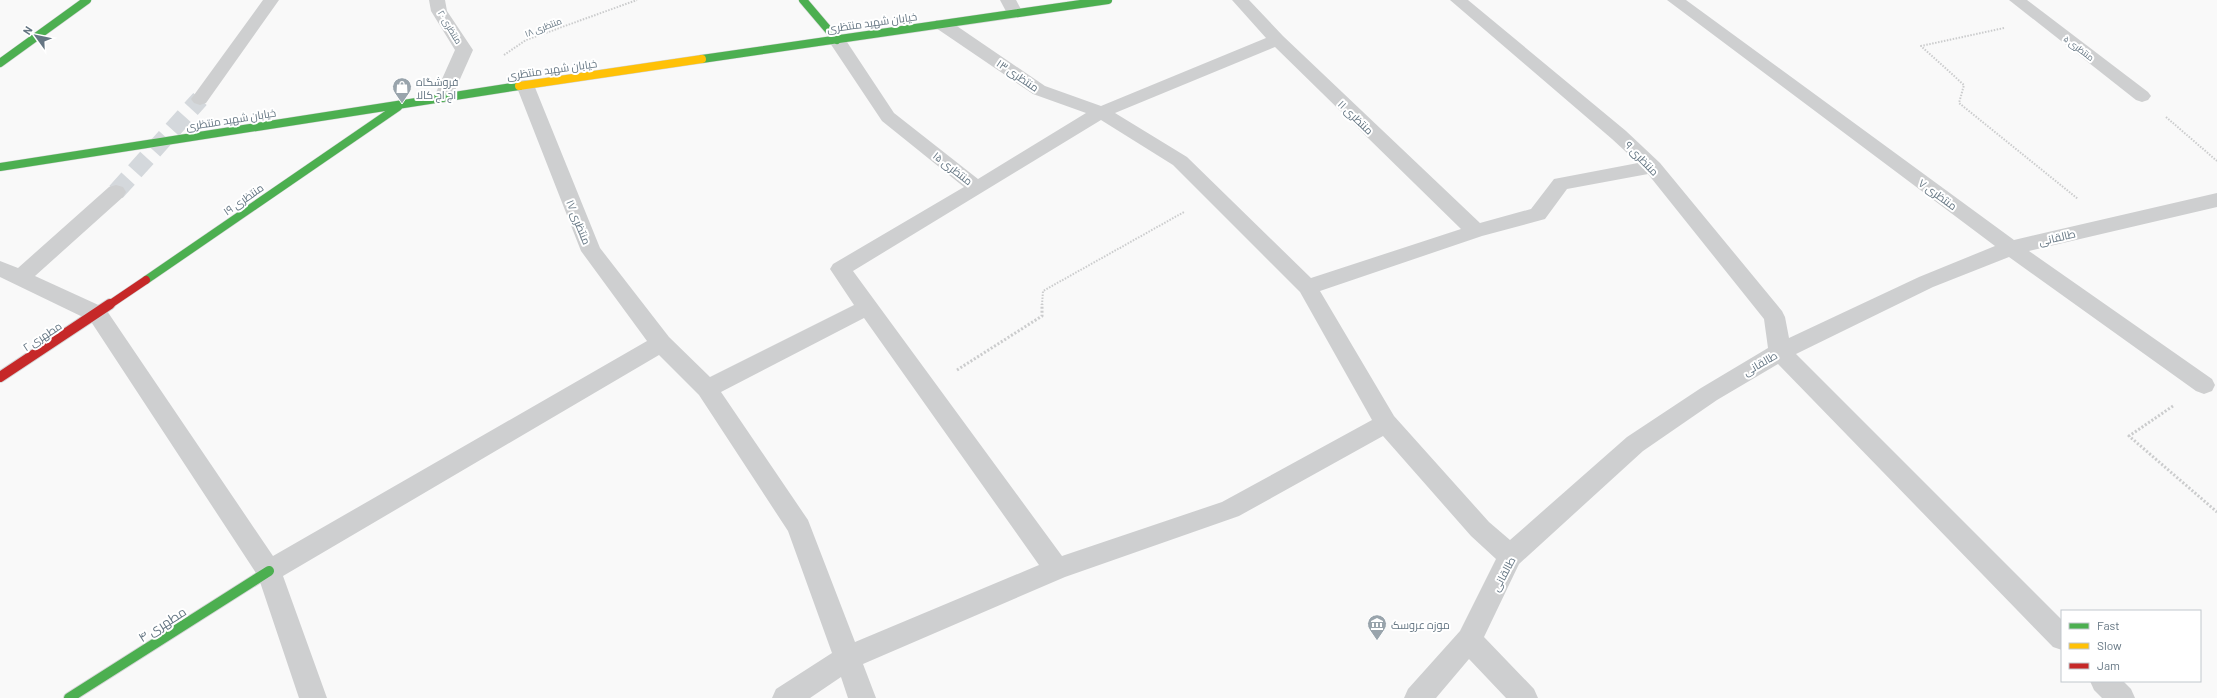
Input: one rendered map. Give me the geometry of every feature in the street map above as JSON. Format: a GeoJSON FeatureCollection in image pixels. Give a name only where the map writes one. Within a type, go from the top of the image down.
{"type":"FeatureCollection","features":[{"type":"Feature","properties":{"kind":"main road"},"geometry":{"type":"LineString","coordinates":[[0,63],[88,0]]}},
{"type":"Feature","properties":{"kind":"main road"},"geometry":{"type":"LineString","coordinates":[[803,0],[837,40]]}},
{"type":"Feature","properties":{"kind":"main road","name":"خیابان شهید منتظری"},"geometry":{"type":"LineString","coordinates":[[0,167],[443,97],[942,24],[1011,7],[1108,0]]}},
{"type":"Feature","properties":{"kind":"main road","name":"منتظری ۱۹"},"geometry":{"type":"LineString","coordinates":[[97,314],[402,104]]}},
{"type":"Feature","properties":{"kind":"main road","name":"مطهری ۲"},"geometry":{"type":"LineString","coordinates":[[0,377],[97,314]]}},
{"type":"Feature","properties":{"kind":"main road","name":"مطهری ۴"},"geometry":{"type":"LineString","coordinates":[[69,698],[269,572]]}},
{"type":"Feature","properties":{"kind":"street"},"geometry":{"type":"LineString","coordinates":[[200,99],[271,0]]}},
{"type":"Feature","properties":{"kind":"street","name":"منتظری ۲۰"},"geometry":{"type":"LineString","coordinates":[[437,0],[439,11],[464,50],[443,97]]}},
{"type":"Feature","properties":{"kind":"street","name":"منتظری ۱۱"},"geometry":{"type":"LineString","coordinates":[[1240,0],[1277,40],[1476,231]]}},
{"type":"Feature","properties":{"kind":"street","name":"منتظری ۹"},"geometry":{"type":"LineString","coordinates":[[1458,0],[1619,134],[1652,167],[1774,317],[1780,352]]}},
{"type":"Feature","properties":{"kind":"street","name":"منتظری ۷"},"geometry":{"type":"LineString","coordinates":[[1675,0],[2011,248],[2204,385]]}},
{"type":"Feature","properties":{"kind":"street","name":"منتظری ۵"},"geometry":{"type":"LineString","coordinates":[[2017,0],[2142,96]]}},
{"type":"Feature","properties":{"kind":"street","name":"منتظری ۱۳"},"geometry":{"type":"LineString","coordinates":[[942,24],[1039,90],[1100,112],[1180,162],[1307,287],[1386,423],[1480,529],[1510,556]]}},
{"type":"Feature","properties":{"kind":"street","name":"منتظری ۱۵"},"geometry":{"type":"LineString","coordinates":[[837,40],[888,117],[977,188],[1100,112],[1277,40]]}},
{"type":"Feature","properties":{"kind":"street","name":"منتظری ۱۷"},"geometry":{"type":"LineString","coordinates":[[525,85],[591,251],[661,343],[707,389],[798,527],[862,698]]}},
{"type":"Feature","properties":{"kind":"street"},"geometry":{"type":"LineString","coordinates":[[1307,287],[1476,231],[1538,214],[1561,184],[1652,167]]}},
{"type":"Feature","properties":{"kind":"street"},"geometry":{"type":"LineString","coordinates":[[977,188],[840,269],[1057,569]]}},
{"type":"Feature","properties":{"kind":"street"},"geometry":{"type":"LineString","coordinates":[[20,278],[116,192]]}},
{"type":"Feature","properties":{"kind":"street","name":"طالقانی"},"geometry":{"type":"LineString","coordinates":[[1418,698],[1470,640],[1510,556],[1635,444],[1709,394],[1780,352],[1926,282],[2011,248],[2217,200]]}},
{"type":"Feature","properties":{"kind":"street"},"geometry":{"type":"LineString","coordinates":[[0,268],[97,314],[269,572],[313,698]]}},
{"type":"Feature","properties":{"kind":"street"},"geometry":{"type":"LineString","coordinates":[[707,389],[868,307]]}},
{"type":"Feature","properties":{"kind":"street"},"geometry":{"type":"LineString","coordinates":[[269,572],[661,343]]}},
{"type":"Feature","properties":{"kind":"street"},"geometry":{"type":"LineString","coordinates":[[1780,352],[2061,637]]}},
{"type":"Feature","properties":{"kind":"street"},"geometry":{"type":"LineString","coordinates":[[786,698],[847,658],[1057,569],[1230,509],[1386,423]]}},
{"type":"Feature","properties":{"kind":"street"},"geometry":{"type":"LineString","coordinates":[[1470,640],[1524,698]]}},
{"type":"Feature","properties":{"kind":"street"},"geometry":{"type":"LineString","coordinates":[[2105,682],[2121,698]]}},
{"type":"Feature","properties":{"kind":"path","name":"منتظری ۱۸"},"geometry":{"type":"LineString","coordinates":[[500,57],[526,40],[637,0]]}},
{"type":"Feature","properties":{"kind":"path"},"geometry":{"type":"LineString","coordinates":[[2043,20],[1921,46],[1964,85],[1959,103],[2110,224]]}},
{"type":"Feature","properties":{"kind":"path"},"geometry":{"type":"LineString","coordinates":[[2142,96],[2217,161]]}},
{"type":"Feature","properties":{"kind":"path"},"geometry":{"type":"LineString","coordinates":[[927,388],[1042,316],[1043,291],[1214,195]]}},
{"type":"Feature","properties":{"kind":"path"},"geometry":{"type":"LineString","coordinates":[[2204,385],[2129,436],[2217,512]]}},
{"type":"Feature","properties":{"kind":"tunnel"},"geometry":{"type":"LineString","coordinates":[[116,192],[200,99]]}},
{"type":"Feature","properties":{"kind":"traffic: fast"},"geometry":{"type":"LineString","coordinates":[[0,63],[87,0]]}},
{"type":"Feature","properties":{"kind":"traffic: fast"},"geometry":{"type":"LineString","coordinates":[[803,0],[837,40]]}},
{"type":"Feature","properties":{"kind":"traffic: fast"},"geometry":{"type":"LineString","coordinates":[[702,59],[1108,0]]}},
{"type":"Feature","properties":{"kind":"traffic: fast"},"geometry":{"type":"LineString","coordinates":[[0,167],[519,86]]}},
{"type":"Feature","properties":{"kind":"traffic: fast"},"geometry":{"type":"LineString","coordinates":[[146,280],[398,107]]}},
{"type":"Feature","properties":{"kind":"traffic: fast"},"geometry":{"type":"LineString","coordinates":[[69,698],[269,571]]}},
{"type":"Feature","properties":{"kind":"traffic: slow"},"geometry":{"type":"LineString","coordinates":[[519,86],[702,59]]}},
{"type":"Feature","properties":{"kind":"traffic: jam"},"geometry":{"type":"LineString","coordinates":[[0,377],[146,280]]}},
{"type":"Feature","properties":{"kind":"place","name":"فروشگاه اچ اچ کالا"},"geometry":{"type":"Point","coordinates":[402,104]}},
{"type":"Feature","properties":{"kind":"place","name":"موزه عروسک"},"geometry":{"type":"Point","coordinates":[1377,641]}}]}
